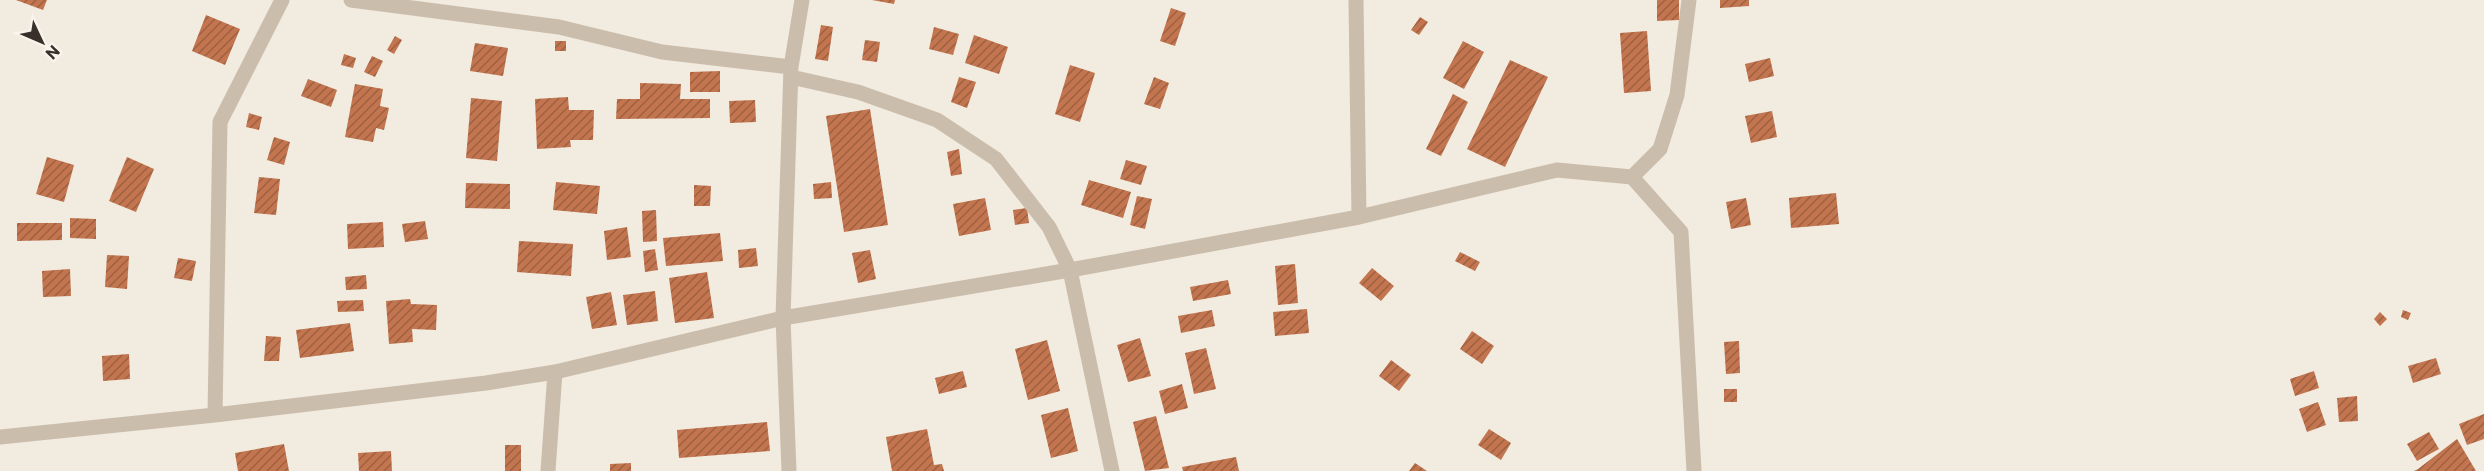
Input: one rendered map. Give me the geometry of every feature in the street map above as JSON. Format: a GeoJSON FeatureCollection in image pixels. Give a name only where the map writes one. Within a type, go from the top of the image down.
{"type":"FeatureCollection","features":[{"type":"Feature","properties":{"kind":"street"},"geometry":{"type":"LineString","coordinates":[[215,415],[220,122],[282,0]]}},
{"type":"Feature","properties":{"kind":"street"},"geometry":{"type":"LineString","coordinates":[[351,0],[559,27],[662,52],[791,72],[858,92],[937,120],[996,159],[1049,226],[1070,270],[1112,471]]}},
{"type":"Feature","properties":{"kind":"street"},"geometry":{"type":"LineString","coordinates":[[789,471],[783,318],[791,72],[802,0]]}},
{"type":"Feature","properties":{"kind":"street"},"geometry":{"type":"LineString","coordinates":[[1356,0],[1359,217]]}},
{"type":"Feature","properties":{"kind":"street"},"geometry":{"type":"LineString","coordinates":[[1632,177],[1660,149],[1677,95],[1689,0]]}},
{"type":"Feature","properties":{"kind":"street"},"geometry":{"type":"LineString","coordinates":[[0,436],[215,415],[486,383],[555,372],[783,318],[1070,270],[1359,217],[1557,170],[1632,177],[1681,232],[1694,471]]}},
{"type":"Feature","properties":{"kind":"street"},"geometry":{"type":"LineString","coordinates":[[548,471],[555,372]]}},
{"type":"Feature","properties":{"kind":"building"},"geometry":{"type":"Polygon","coordinates":[[[16,0],[47,0],[43,10],[16,0]]]}},
{"type":"Feature","properties":{"kind":"building"},"geometry":{"type":"Polygon","coordinates":[[[872,0],[895,0],[894,4],[872,0]]]}},
{"type":"Feature","properties":{"kind":"building"},"geometry":{"type":"Polygon","coordinates":[[[1657,0],[1679,0],[1679,20],[1657,21],[1657,0]]]}},
{"type":"Feature","properties":{"kind":"building"},"geometry":{"type":"Polygon","coordinates":[[[1720,0],[1749,0],[1749,6],[1720,8],[1720,0]]]}},
{"type":"Feature","properties":{"kind":"building"},"geometry":{"type":"Polygon","coordinates":[[[1171,8],[1186,13],[1175,46],[1160,41],[1171,8]]]}},
{"type":"Feature","properties":{"kind":"building"},"geometry":{"type":"Polygon","coordinates":[[[206,15],[240,29],[225,65],[192,51],[206,15]]]}},
{"type":"Feature","properties":{"kind":"building"},"geometry":{"type":"Polygon","coordinates":[[[1420,17],[1428,22],[1419,35],[1411,30],[1420,17]]]}},
{"type":"Feature","properties":{"kind":"building"},"geometry":{"type":"Polygon","coordinates":[[[821,25],[833,27],[828,61],[815,59],[821,25]]]}},
{"type":"Feature","properties":{"kind":"building"},"geometry":{"type":"Polygon","coordinates":[[[934,27],[959,34],[953,55],[929,49],[934,27]]]}},
{"type":"Feature","properties":{"kind":"building"},"geometry":{"type":"Polygon","coordinates":[[[1647,31],[1651,91],[1624,93],[1620,33],[1647,31]]]}},
{"type":"Feature","properties":{"kind":"building"},"geometry":{"type":"Polygon","coordinates":[[[974,35],[1008,47],[999,74],[965,63],[974,35]]]}},
{"type":"Feature","properties":{"kind":"building"},"geometry":{"type":"Polygon","coordinates":[[[395,36],[402,40],[394,54],[387,50],[395,36]]]}},
{"type":"Feature","properties":{"kind":"building"},"geometry":{"type":"Polygon","coordinates":[[[865,40],[880,42],[877,62],[862,60],[865,40]]]}},
{"type":"Feature","properties":{"kind":"building"},"geometry":{"type":"Polygon","coordinates":[[[555,41],[566,41],[566,51],[555,51],[555,41]]]}},
{"type":"Feature","properties":{"kind":"building"},"geometry":{"type":"Polygon","coordinates":[[[1463,41],[1484,52],[1464,89],[1443,78],[1463,41]]]}},
{"type":"Feature","properties":{"kind":"building"},"geometry":{"type":"Polygon","coordinates":[[[475,43],[508,48],[503,76],[470,71],[475,43]]]}},
{"type":"Feature","properties":{"kind":"building"},"geometry":{"type":"Polygon","coordinates":[[[344,54],[356,58],[353,68],[341,65],[344,54]]]}},
{"type":"Feature","properties":{"kind":"building"},"geometry":{"type":"Polygon","coordinates":[[[372,56],[383,61],[375,77],[364,72],[372,56]]]}},
{"type":"Feature","properties":{"kind":"building"},"geometry":{"type":"Polygon","coordinates":[[[1770,58],[1774,76],[1749,82],[1745,64],[1770,58]]]}},
{"type":"Feature","properties":{"kind":"building"},"geometry":{"type":"Polygon","coordinates":[[[1510,60],[1548,77],[1505,167],[1467,149],[1510,60]]]}},
{"type":"Feature","properties":{"kind":"building"},"geometry":{"type":"Polygon","coordinates":[[[1070,65],[1095,73],[1080,122],[1055,114],[1070,65]]]}},
{"type":"Feature","properties":{"kind":"building"},"geometry":{"type":"Polygon","coordinates":[[[720,71],[720,92],[690,92],[690,72],[720,71]]]}},
{"type":"Feature","properties":{"kind":"building"},"geometry":{"type":"Polygon","coordinates":[[[959,77],[976,82],[967,108],[951,102],[959,77]]]}},
{"type":"Feature","properties":{"kind":"building"},"geometry":{"type":"Polygon","coordinates":[[[1154,77],[1169,83],[1160,109],[1144,104],[1154,77]]]}},
{"type":"Feature","properties":{"kind":"building"},"geometry":{"type":"Polygon","coordinates":[[[308,79],[337,90],[331,107],[301,96],[308,79]]]}},
{"type":"Feature","properties":{"kind":"building"},"geometry":{"type":"Polygon","coordinates":[[[640,83],[681,84],[680,99],[710,99],[710,118],[616,119],[617,99],[640,99],[640,83]]]}},
{"type":"Feature","properties":{"kind":"building"},"geometry":{"type":"Polygon","coordinates":[[[355,84],[383,89],[380,106],[389,108],[384,130],[376,128],[373,142],[345,137],[355,84]]]}},
{"type":"Feature","properties":{"kind":"building"},"geometry":{"type":"Polygon","coordinates":[[[1453,94],[1468,102],[1441,156],[1426,149],[1453,94]]]}},
{"type":"Feature","properties":{"kind":"building"},"geometry":{"type":"Polygon","coordinates":[[[568,97],[569,110],[594,110],[593,140],[570,140],[571,147],[537,149],[535,99],[568,97]]]}},
{"type":"Feature","properties":{"kind":"building"},"geometry":{"type":"Polygon","coordinates":[[[471,98],[502,101],[497,161],[466,158],[471,98]]]}},
{"type":"Feature","properties":{"kind":"building"},"geometry":{"type":"Polygon","coordinates":[[[755,100],[756,122],[730,123],[729,101],[755,100]]]}},
{"type":"Feature","properties":{"kind":"building"},"geometry":{"type":"Polygon","coordinates":[[[870,109],[888,225],[844,232],[826,116],[870,109]]]}},
{"type":"Feature","properties":{"kind":"building"},"geometry":{"type":"Polygon","coordinates":[[[1772,111],[1777,137],[1751,143],[1745,116],[1772,111]]]}},
{"type":"Feature","properties":{"kind":"building"},"geometry":{"type":"Polygon","coordinates":[[[249,113],[262,117],[259,130],[246,127],[249,113]]]}},
{"type":"Feature","properties":{"kind":"building"},"geometry":{"type":"Polygon","coordinates":[[[274,137],[290,142],[284,165],[267,160],[274,137]]]}},
{"type":"Feature","properties":{"kind":"building"},"geometry":{"type":"Polygon","coordinates":[[[959,149],[962,174],[951,176],[947,152],[959,149]]]}},
{"type":"Feature","properties":{"kind":"building"},"geometry":{"type":"Polygon","coordinates":[[[47,157],[74,165],[64,202],[36,194],[47,157]]]}},
{"type":"Feature","properties":{"kind":"building"},"geometry":{"type":"Polygon","coordinates":[[[127,157],[154,169],[136,212],[109,201],[127,157]]]}},
{"type":"Feature","properties":{"kind":"building"},"geometry":{"type":"Polygon","coordinates":[[[1126,160],[1147,166],[1141,185],[1120,179],[1126,160]]]}},
{"type":"Feature","properties":{"kind":"building"},"geometry":{"type":"Polygon","coordinates":[[[259,177],[280,179],[276,215],[254,213],[259,177]]]}},
{"type":"Feature","properties":{"kind":"building"},"geometry":{"type":"Polygon","coordinates":[[[1089,180],[1131,192],[1123,218],[1081,205],[1089,180]]]}},
{"type":"Feature","properties":{"kind":"building"},"geometry":{"type":"Polygon","coordinates":[[[556,182],[600,186],[597,214],[553,210],[556,182]]]}},
{"type":"Feature","properties":{"kind":"building"},"geometry":{"type":"Polygon","coordinates":[[[831,182],[832,198],[814,199],[813,184],[831,182]]]}},
{"type":"Feature","properties":{"kind":"building"},"geometry":{"type":"Polygon","coordinates":[[[466,183],[510,184],[510,209],[465,208],[466,183]]]}},
{"type":"Feature","properties":{"kind":"building"},"geometry":{"type":"Polygon","coordinates":[[[694,185],[711,186],[710,206],[694,206],[694,185]]]}},
{"type":"Feature","properties":{"kind":"building"},"geometry":{"type":"Polygon","coordinates":[[[1836,193],[1839,224],[1791,228],[1789,198],[1836,193]]]}},
{"type":"Feature","properties":{"kind":"building"},"geometry":{"type":"Polygon","coordinates":[[[1137,196],[1152,199],[1145,229],[1130,225],[1137,196]]]}},
{"type":"Feature","properties":{"kind":"building"},"geometry":{"type":"Polygon","coordinates":[[[985,198],[991,230],[959,236],[953,204],[985,198]]]}},
{"type":"Feature","properties":{"kind":"building"},"geometry":{"type":"Polygon","coordinates":[[[1746,198],[1751,225],[1731,229],[1726,202],[1746,198]]]}},
{"type":"Feature","properties":{"kind":"building"},"geometry":{"type":"Polygon","coordinates":[[[1027,208],[1029,223],[1015,225],[1013,210],[1027,208]]]}},
{"type":"Feature","properties":{"kind":"building"},"geometry":{"type":"Polygon","coordinates":[[[656,210],[657,241],[643,242],[642,211],[656,210]]]}},
{"type":"Feature","properties":{"kind":"building"},"geometry":{"type":"Polygon","coordinates":[[[70,218],[96,219],[96,239],[70,238],[70,218]]]}},
{"type":"Feature","properties":{"kind":"building"},"geometry":{"type":"Polygon","coordinates":[[[425,221],[428,239],[405,242],[402,224],[425,221]]]}},
{"type":"Feature","properties":{"kind":"building"},"geometry":{"type":"Polygon","coordinates":[[[383,222],[384,247],[348,249],[347,224],[383,222]]]}},
{"type":"Feature","properties":{"kind":"building"},"geometry":{"type":"Polygon","coordinates":[[[17,223],[62,223],[62,240],[17,241],[17,223]]]}},
{"type":"Feature","properties":{"kind":"building"},"geometry":{"type":"Polygon","coordinates":[[[627,227],[631,257],[607,260],[604,231],[627,227]]]}},
{"type":"Feature","properties":{"kind":"building"},"geometry":{"type":"Polygon","coordinates":[[[720,233],[723,261],[666,266],[663,238],[720,233]]]}},
{"type":"Feature","properties":{"kind":"building"},"geometry":{"type":"Polygon","coordinates":[[[519,241],[573,244],[571,276],[517,272],[519,241]]]}},
{"type":"Feature","properties":{"kind":"building"},"geometry":{"type":"Polygon","coordinates":[[[756,248],[758,266],[739,268],[738,250],[756,248]]]}},
{"type":"Feature","properties":{"kind":"building"},"geometry":{"type":"Polygon","coordinates":[[[655,249],[658,270],[645,272],[643,251],[655,249]]]}},
{"type":"Feature","properties":{"kind":"building"},"geometry":{"type":"Polygon","coordinates":[[[870,250],[876,279],[858,283],[852,253],[870,250]]]}},
{"type":"Feature","properties":{"kind":"building"},"geometry":{"type":"Polygon","coordinates":[[[1460,252],[1480,262],[1475,271],[1455,261],[1460,252]]]}},
{"type":"Feature","properties":{"kind":"building"},"geometry":{"type":"Polygon","coordinates":[[[107,255],[129,256],[127,289],[105,287],[107,255]]]}},
{"type":"Feature","properties":{"kind":"building"},"geometry":{"type":"Polygon","coordinates":[[[178,258],[196,261],[192,281],[174,278],[178,258]]]}},
{"type":"Feature","properties":{"kind":"building"},"geometry":{"type":"Polygon","coordinates":[[[1295,264],[1298,303],[1278,305],[1275,266],[1295,264]]]}},
{"type":"Feature","properties":{"kind":"building"},"geometry":{"type":"Polygon","coordinates":[[[1372,268],[1394,286],[1381,301],[1359,283],[1372,268]]]}},
{"type":"Feature","properties":{"kind":"building"},"geometry":{"type":"Polygon","coordinates":[[[70,269],[71,296],[43,297],[42,271],[70,269]]]}},
{"type":"Feature","properties":{"kind":"building"},"geometry":{"type":"Polygon","coordinates":[[[707,272],[714,318],[675,323],[669,278],[707,272]]]}},
{"type":"Feature","properties":{"kind":"building"},"geometry":{"type":"Polygon","coordinates":[[[366,275],[367,289],[346,290],[345,277],[366,275]]]}},
{"type":"Feature","properties":{"kind":"building"},"geometry":{"type":"Polygon","coordinates":[[[1228,280],[1231,294],[1193,301],[1190,287],[1228,280]]]}},
{"type":"Feature","properties":{"kind":"building"},"geometry":{"type":"Polygon","coordinates":[[[655,291],[658,321],[627,325],[623,295],[655,291]]]}},
{"type":"Feature","properties":{"kind":"building"},"geometry":{"type":"Polygon","coordinates":[[[611,292],[617,325],[592,329],[586,297],[611,292]]]}},
{"type":"Feature","properties":{"kind":"building"},"geometry":{"type":"Polygon","coordinates":[[[410,299],[411,304],[437,305],[436,330],[412,329],[413,342],[389,344],[386,301],[410,299]]]}},
{"type":"Feature","properties":{"kind":"building"},"geometry":{"type":"Polygon","coordinates":[[[363,300],[364,311],[338,312],[337,301],[363,300]]]}},
{"type":"Feature","properties":{"kind":"building"},"geometry":{"type":"Polygon","coordinates":[[[1307,309],[1309,333],[1275,336],[1273,312],[1307,309]]]}},
{"type":"Feature","properties":{"kind":"building"},"geometry":{"type":"Polygon","coordinates":[[[1212,310],[1215,326],[1181,333],[1178,316],[1212,310]]]}},
{"type":"Feature","properties":{"kind":"building"},"geometry":{"type":"Polygon","coordinates":[[[2403,310],[2411,313],[2408,320],[2401,317],[2403,310]]]}},
{"type":"Feature","properties":{"kind":"building"},"geometry":{"type":"Polygon","coordinates":[[[2380,312],[2387,319],[2380,326],[2374,319],[2380,312]]]}},
{"type":"Feature","properties":{"kind":"building"},"geometry":{"type":"Polygon","coordinates":[[[350,323],[354,351],[300,358],[296,330],[350,323]]]}},
{"type":"Feature","properties":{"kind":"building"},"geometry":{"type":"Polygon","coordinates":[[[1472,331],[1494,346],[1482,364],[1460,349],[1472,331]]]}},
{"type":"Feature","properties":{"kind":"building"},"geometry":{"type":"Polygon","coordinates":[[[266,336],[281,337],[279,361],[264,361],[266,336]]]}},
{"type":"Feature","properties":{"kind":"building"},"geometry":{"type":"Polygon","coordinates":[[[1140,338],[1151,376],[1128,382],[1117,345],[1140,338]]]}},
{"type":"Feature","properties":{"kind":"building"},"geometry":{"type":"Polygon","coordinates":[[[1047,340],[1060,391],[1028,400],[1015,349],[1047,340]]]}},
{"type":"Feature","properties":{"kind":"building"},"geometry":{"type":"Polygon","coordinates":[[[1739,341],[1740,373],[1726,374],[1724,342],[1739,341]]]}},
{"type":"Feature","properties":{"kind":"building"},"geometry":{"type":"Polygon","coordinates":[[[1206,348],[1216,389],[1194,394],[1185,353],[1206,348]]]}},
{"type":"Feature","properties":{"kind":"building"},"geometry":{"type":"Polygon","coordinates":[[[129,354],[130,379],[103,381],[102,356],[129,354]]]}},
{"type":"Feature","properties":{"kind":"building"},"geometry":{"type":"Polygon","coordinates":[[[2436,358],[2441,374],[2413,383],[2408,366],[2436,358]]]}},
{"type":"Feature","properties":{"kind":"building"},"geometry":{"type":"Polygon","coordinates":[[[1391,360],[1411,375],[1399,391],[1379,376],[1391,360]]]}},
{"type":"Feature","properties":{"kind":"building"},"geometry":{"type":"Polygon","coordinates":[[[963,371],[967,387],[939,394],[935,378],[963,371]]]}},
{"type":"Feature","properties":{"kind":"building"},"geometry":{"type":"Polygon","coordinates":[[[2314,371],[2319,388],[2295,396],[2290,379],[2314,371]]]}},
{"type":"Feature","properties":{"kind":"building"},"geometry":{"type":"Polygon","coordinates":[[[1182,384],[1188,408],[1165,414],[1159,391],[1182,384]]]}},
{"type":"Feature","properties":{"kind":"building"},"geometry":{"type":"Polygon","coordinates":[[[1724,389],[1737,389],[1737,402],[1724,402],[1724,389]]]}},
{"type":"Feature","properties":{"kind":"building"},"geometry":{"type":"Polygon","coordinates":[[[2357,396],[2358,421],[2339,422],[2337,398],[2357,396]]]}},
{"type":"Feature","properties":{"kind":"building"},"geometry":{"type":"Polygon","coordinates":[[[2318,402],[2326,425],[2307,432],[2299,409],[2318,402]]]}},
{"type":"Feature","properties":{"kind":"building"},"geometry":{"type":"Polygon","coordinates":[[[1068,408],[1078,451],[1051,458],[1041,415],[1068,408]]]}},
{"type":"Feature","properties":{"kind":"building"},"geometry":{"type":"Polygon","coordinates":[[[2484,414],[2484,439],[2467,445],[2459,424],[2484,414]]]}},
{"type":"Feature","properties":{"kind":"building"},"geometry":{"type":"Polygon","coordinates":[[[1156,416],[1169,468],[1145,471],[1133,422],[1156,416]]]}},
{"type":"Feature","properties":{"kind":"building"},"geometry":{"type":"Polygon","coordinates":[[[767,422],[770,451],[679,458],[677,430],[767,422]]]}},
{"type":"Feature","properties":{"kind":"building"},"geometry":{"type":"Polygon","coordinates":[[[927,429],[934,465],[942,464],[944,471],[892,471],[886,437],[927,429]]]}},
{"type":"Feature","properties":{"kind":"building"},"geometry":{"type":"Polygon","coordinates":[[[1489,429],[1511,443],[1501,460],[1478,445],[1489,429]]]}},
{"type":"Feature","properties":{"kind":"building"},"geometry":{"type":"Polygon","coordinates":[[[2429,432],[2439,449],[2417,461],[2407,444],[2429,432]]]}},
{"type":"Feature","properties":{"kind":"building"},"geometry":{"type":"Polygon","coordinates":[[[2457,439],[2476,471],[2414,471],[2418,469],[2457,439]]]}},
{"type":"Feature","properties":{"kind":"building"},"geometry":{"type":"Polygon","coordinates":[[[284,444],[289,471],[238,471],[235,453],[284,444]]]}},
{"type":"Feature","properties":{"kind":"building"},"geometry":{"type":"Polygon","coordinates":[[[505,445],[521,445],[521,471],[505,471],[505,445]]]}},
{"type":"Feature","properties":{"kind":"building"},"geometry":{"type":"Polygon","coordinates":[[[391,451],[392,471],[359,471],[358,453],[391,451]]]}},
{"type":"Feature","properties":{"kind":"building"},"geometry":{"type":"Polygon","coordinates":[[[1236,457],[1239,471],[1183,471],[1182,467],[1236,457]]]}},
{"type":"Feature","properties":{"kind":"building"},"geometry":{"type":"Polygon","coordinates":[[[631,463],[631,471],[610,471],[610,464],[631,463]]]}},
{"type":"Feature","properties":{"kind":"building"},"geometry":{"type":"Polygon","coordinates":[[[1415,463],[1427,471],[1409,471],[1415,463]]]}}]}
